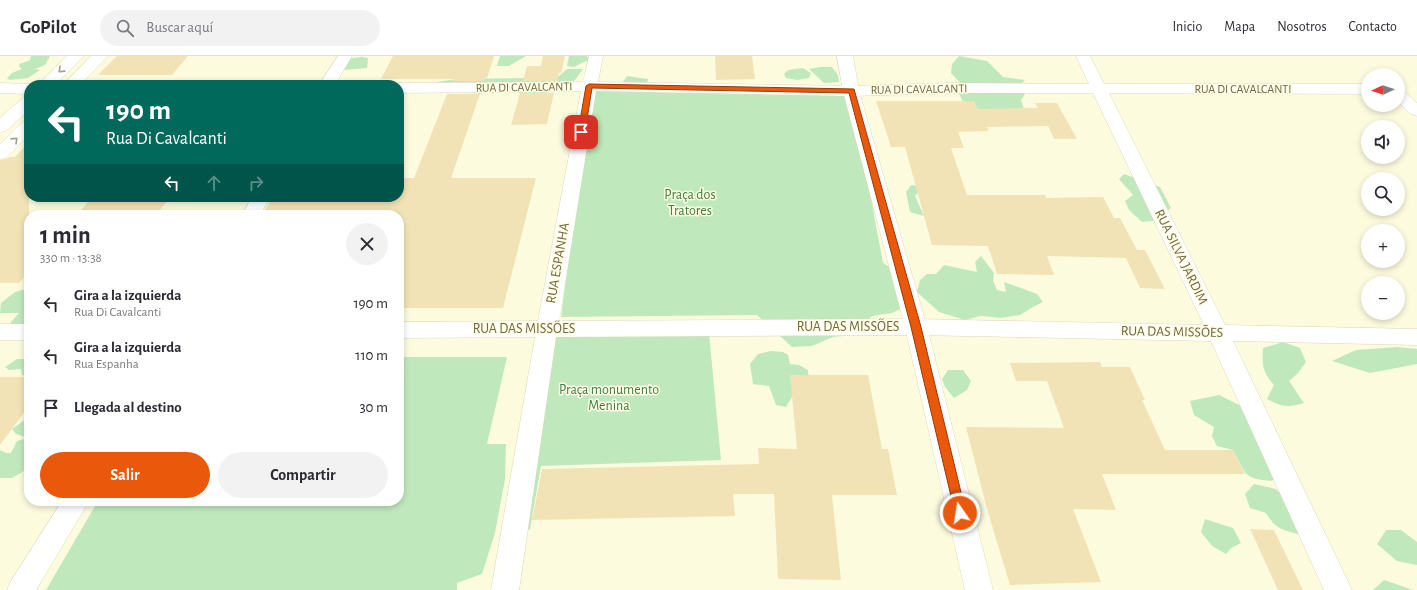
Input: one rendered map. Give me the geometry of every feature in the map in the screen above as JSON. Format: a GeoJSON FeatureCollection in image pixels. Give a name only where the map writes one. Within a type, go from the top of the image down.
{"type":"FeatureCollection","features":[{"type":"Feature","properties":{"kind":"main road"},"geometry":{"type":"LineString","coordinates":[[51,80],[76,56]]}},
{"type":"Feature","properties":{"kind":"main road"},"geometry":{"type":"LineString","coordinates":[[76,80],[100,56]]}},
{"type":"Feature","properties":{"kind":"main road"},"geometry":{"type":"LineString","coordinates":[[845,56],[852,91],[916,327],[978,590]]}},
{"type":"Feature","properties":{"kind":"main road"},"geometry":{"type":"LineString","coordinates":[[0,127],[24,105]]}},
{"type":"Feature","properties":{"kind":"main road"},"geometry":{"type":"LineString","coordinates":[[0,154],[24,131]]}},
{"type":"Feature","properties":{"kind":"street"},"geometry":{"type":"LineString","coordinates":[[330,80],[345,56]]}},
{"type":"Feature","properties":{"kind":"street","name":"RUA ESPANHA"},"geometry":{"type":"LineString","coordinates":[[505,590],[547,329],[589,86],[596,56]]}},
{"type":"Feature","properties":{"kind":"street","name":"RUA SILVA JARDIM"},"geometry":{"type":"LineString","coordinates":[[1083,56],[1218,333],[1338,590]]}},
{"type":"Feature","properties":{"kind":"street","name":"RUA DI CAVALCANTI"},"geometry":{"type":"LineString","coordinates":[[404,88],[589,86],[852,91],[951,88],[1361,89]]}},
{"type":"Feature","properties":{"kind":"street"},"geometry":{"type":"LineString","coordinates":[[0,88],[24,88]]}},
{"type":"Feature","properties":{"kind":"street"},"geometry":{"type":"LineString","coordinates":[[1405,89],[1417,89]]}},
{"type":"Feature","properties":{"kind":"street"},"geometry":{"type":"LineString","coordinates":[[1405,100],[1417,111]]}},
{"type":"Feature","properties":{"kind":"street","name":"RUA DAS MISSÕES"},"geometry":{"type":"LineString","coordinates":[[404,330],[916,327],[1417,337]]}},
{"type":"Feature","properties":{"kind":"street"},"geometry":{"type":"LineString","coordinates":[[0,332],[24,332]]}},
{"type":"Feature","properties":{"kind":"street"},"geometry":{"type":"LineString","coordinates":[[21,590],[73,506]]}},
{"type":"Feature","properties":{"kind":"green space"},"geometry":{"type":"Polygon","coordinates":[[[31,56],[50,56],[45,65],[35,69],[40,70],[28,78],[10,80],[7,78],[12,73],[22,69],[19,67],[20,64],[30,60],[31,56]]]}},
{"type":"Feature","properties":{"kind":"green space"},"geometry":{"type":"Polygon","coordinates":[[[500,56],[526,56],[509,66],[497,66],[500,56]]]}},
{"type":"Feature","properties":{"kind":"green space"},"geometry":{"type":"Polygon","coordinates":[[[569,56],[586,56],[590,59],[574,67],[567,66],[569,56]]]}},
{"type":"Feature","properties":{"kind":"green space"},"geometry":{"type":"Polygon","coordinates":[[[959,56],[987,61],[1003,77],[1025,80],[1016,90],[1025,94],[1021,100],[1026,116],[982,112],[962,100],[958,91],[963,86],[951,73],[952,64],[959,56]]]}},
{"type":"Feature","properties":{"kind":"green space"},"geometry":{"type":"Polygon","coordinates":[[[361,57],[368,58],[367,68],[344,70],[346,59],[361,57]]]}},
{"type":"Feature","properties":{"kind":"green space"},"geometry":{"type":"Polygon","coordinates":[[[832,67],[838,75],[839,82],[824,83],[809,69],[832,67]]]}},
{"type":"Feature","properties":{"kind":"green space"},"geometry":{"type":"Polygon","coordinates":[[[803,68],[811,73],[809,78],[797,80],[786,78],[784,74],[788,70],[803,68]]]}},
{"type":"Feature","properties":{"kind":"green space"},"geometry":{"type":"Polygon","coordinates":[[[567,69],[583,69],[575,80],[546,93],[536,95],[513,91],[492,93],[491,90],[481,94],[454,91],[447,90],[437,82],[457,79],[527,78],[552,82],[567,69]]]}},
{"type":"Feature","properties":{"kind":"green space","name":"Praça dos Tratores"},"geometry":{"type":"Polygon","coordinates":[[[627,76],[648,79],[646,89],[851,92],[883,263],[911,280],[914,302],[892,313],[872,316],[853,335],[833,337],[812,346],[792,347],[757,315],[561,317],[590,90],[622,83],[627,76]]]}},
{"type":"Feature","properties":{"kind":"green space"},"geometry":{"type":"Polygon","coordinates":[[[1124,174],[1160,187],[1171,208],[1153,221],[1142,222],[1129,210],[1125,201],[1133,195],[1119,179],[1124,174]]]}},
{"type":"Feature","properties":{"kind":"green space"},"geometry":{"type":"Polygon","coordinates":[[[911,185],[922,186],[927,193],[918,193],[915,196],[924,216],[910,212],[906,192],[911,185]]]}},
{"type":"Feature","properties":{"kind":"green space"},"geometry":{"type":"Polygon","coordinates":[[[981,256],[994,273],[993,281],[997,290],[1006,292],[1004,282],[1037,294],[1043,302],[1020,315],[1001,318],[981,316],[965,320],[939,312],[917,292],[920,280],[927,274],[936,274],[944,265],[977,272],[975,262],[981,256]]]}},
{"type":"Feature","properties":{"kind":"green space"},"geometry":{"type":"Polygon","coordinates":[[[24,289],[24,330],[12,330],[11,322],[19,313],[0,313],[1,303],[15,292],[24,289]]]}},
{"type":"Feature","properties":{"kind":"green space","name":"Praça monumento Menina"},"geometry":{"type":"Polygon","coordinates":[[[709,333],[721,460],[541,466],[530,529],[518,533],[549,334],[709,333]]]}},
{"type":"Feature","properties":{"kind":"green space"},"geometry":{"type":"Polygon","coordinates":[[[1283,342],[1300,348],[1306,362],[1298,373],[1289,381],[1304,403],[1293,406],[1277,404],[1267,399],[1274,385],[1265,372],[1263,348],[1283,342]]]}},
{"type":"Feature","properties":{"kind":"green space"},"geometry":{"type":"Polygon","coordinates":[[[1397,347],[1417,349],[1417,364],[1370,373],[1332,361],[1356,350],[1397,347]]]}},
{"type":"Feature","properties":{"kind":"green space"},"geometry":{"type":"Polygon","coordinates":[[[771,351],[783,352],[788,355],[790,364],[799,365],[808,370],[809,381],[792,397],[786,407],[776,405],[769,386],[753,384],[750,364],[758,354],[771,351]]]}},
{"type":"Feature","properties":{"kind":"green space"},"geometry":{"type":"Polygon","coordinates":[[[404,357],[507,357],[487,444],[506,444],[505,479],[495,533],[482,574],[457,583],[457,590],[46,590],[95,506],[404,506],[404,357]]]}},
{"type":"Feature","properties":{"kind":"green space"},"geometry":{"type":"Polygon","coordinates":[[[17,359],[24,359],[24,375],[22,375],[21,369],[9,370],[5,367],[17,359]]]}},
{"type":"Feature","properties":{"kind":"green space"},"geometry":{"type":"Polygon","coordinates":[[[948,370],[963,370],[971,381],[967,390],[954,398],[945,387],[942,379],[948,370]]]}},
{"type":"Feature","properties":{"kind":"green space"},"geometry":{"type":"Polygon","coordinates":[[[1219,395],[1245,408],[1279,474],[1272,481],[1256,479],[1246,474],[1233,450],[1217,446],[1212,436],[1214,427],[1194,415],[1190,401],[1219,395]]]}},
{"type":"Feature","properties":{"kind":"green space"},"geometry":{"type":"Polygon","coordinates":[[[24,420],[24,437],[16,434],[12,429],[24,420]]]}},
{"type":"Feature","properties":{"kind":"green space"},"geometry":{"type":"Polygon","coordinates":[[[24,439],[24,471],[12,478],[0,478],[0,450],[6,453],[11,453],[17,441],[24,439]]]}},
{"type":"Feature","properties":{"kind":"green space"},"geometry":{"type":"Polygon","coordinates":[[[1254,484],[1276,489],[1291,505],[1299,523],[1298,534],[1279,528],[1272,522],[1266,513],[1250,508],[1245,494],[1254,484]]]}},
{"type":"Feature","properties":{"kind":"green space"},"geometry":{"type":"Polygon","coordinates":[[[1205,519],[1233,528],[1241,543],[1231,548],[1226,554],[1212,546],[1201,532],[1205,519]]]}},
{"type":"Feature","properties":{"kind":"green space"},"geometry":{"type":"Polygon","coordinates":[[[1386,530],[1401,530],[1417,542],[1417,565],[1397,561],[1377,544],[1386,530]]]}},
{"type":"Feature","properties":{"kind":"green space"},"geometry":{"type":"Polygon","coordinates":[[[1384,580],[1413,590],[1373,590],[1384,580]]]}},
{"type":"Feature","properties":{"kind":"building"},"geometry":{"type":"Polygon","coordinates":[[[117,56],[188,56],[172,75],[98,75],[117,56]]]}},
{"type":"Feature","properties":{"kind":"building"},"geometry":{"type":"Polygon","coordinates":[[[393,56],[494,56],[487,78],[485,78],[484,81],[452,81],[453,79],[381,79],[393,56]]]}},
{"type":"Feature","properties":{"kind":"building"},"geometry":{"type":"Polygon","coordinates":[[[543,56],[565,56],[561,73],[559,73],[557,81],[523,81],[527,66],[541,66],[543,56]]]}},
{"type":"Feature","properties":{"kind":"building"},"geometry":{"type":"Polygon","coordinates":[[[715,56],[752,56],[755,79],[716,80],[715,56]]]}},
{"type":"Feature","properties":{"kind":"building"},"geometry":{"type":"Polygon","coordinates":[[[520,93],[554,93],[547,124],[511,125],[520,93]]]}},
{"type":"Feature","properties":{"kind":"building"},"geometry":{"type":"Polygon","coordinates":[[[447,94],[480,94],[451,178],[536,178],[503,308],[404,308],[404,210],[265,210],[270,202],[404,202],[404,178],[414,178],[447,94]]]}},
{"type":"Feature","properties":{"kind":"building"},"geometry":{"type":"Polygon","coordinates":[[[876,101],[974,101],[978,109],[1038,108],[1035,103],[1057,103],[1077,139],[1054,139],[1048,126],[987,127],[989,131],[958,132],[964,148],[951,148],[967,195],[1045,195],[1046,198],[1103,197],[1114,218],[1120,218],[1137,250],[1145,250],[1165,289],[1140,288],[1126,258],[1047,256],[1054,275],[997,274],[988,246],[932,245],[905,147],[891,147],[876,101]]]}},
{"type":"Feature","properties":{"kind":"building"},"geometry":{"type":"Polygon","coordinates":[[[24,147],[24,202],[29,202],[29,210],[24,210],[24,278],[19,283],[0,283],[0,160],[15,157],[24,147]]]}},
{"type":"Feature","properties":{"kind":"building"},"geometry":{"type":"Polygon","coordinates":[[[88,202],[166,202],[160,210],[81,210],[88,202]]]}},
{"type":"Feature","properties":{"kind":"building"},"geometry":{"type":"Polygon","coordinates":[[[1100,362],[1102,367],[1130,367],[1145,400],[1142,400],[1165,450],[1233,450],[1245,474],[1102,474],[1116,510],[1073,509],[1101,582],[1010,585],[987,509],[966,427],[1064,428],[1047,381],[1016,381],[1010,363],[1100,362]]]}},
{"type":"Feature","properties":{"kind":"building"},"geometry":{"type":"Polygon","coordinates":[[[790,375],[868,375],[882,449],[888,449],[897,495],[832,495],[841,580],[778,579],[774,494],[733,494],[735,516],[532,520],[542,469],[759,464],[758,448],[797,449],[790,375]]]}},
{"type":"Feature","properties":{"kind":"building"},"geometry":{"type":"Polygon","coordinates":[[[0,377],[24,377],[24,413],[0,445],[0,377]]]}},
{"type":"Feature","properties":{"kind":"building"},"geometry":{"type":"Polygon","coordinates":[[[1250,529],[1274,530],[1303,590],[1278,590],[1250,529]]]}},
{"type":"Feature","properties":{"kind":"route"},"geometry":{"type":"LineString","coordinates":[[581,132],[589,86],[852,91],[916,327],[960,513]]}}]}
